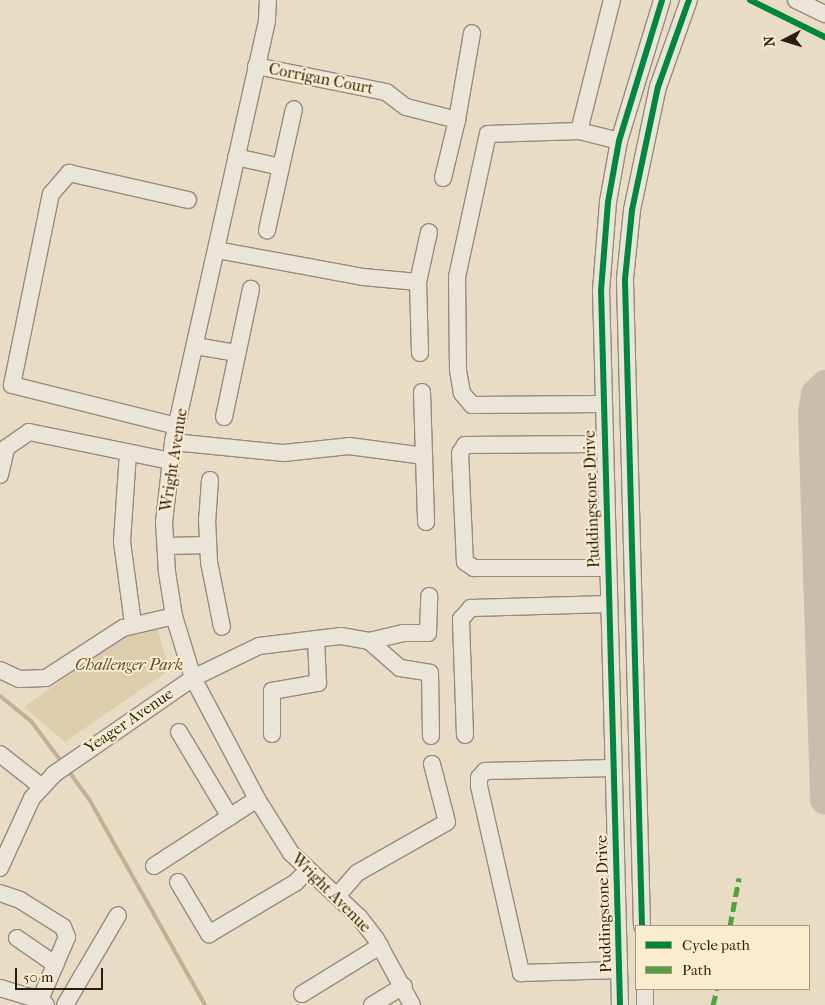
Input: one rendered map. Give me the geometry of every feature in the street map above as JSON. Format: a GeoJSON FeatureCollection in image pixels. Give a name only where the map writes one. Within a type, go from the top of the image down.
{"type":"FeatureCollection","features":[{"type":"Feature","properties":{"kind":"street","name":"Wright Avenue"},"geometry":{"type":"LineString","coordinates":[[268,0],[217,250],[170,461],[164,522],[174,616],[193,678],[257,799],[290,853],[307,871],[338,895],[359,917],[380,946],[404,986],[412,1005]]}},
{"type":"Feature","properties":{"kind":"street"},"geometry":{"type":"LineString","coordinates":[[578,131],[612,0]]}},
{"type":"Feature","properties":{"kind":"street","name":"Puddingstone Drive"},"geometry":{"type":"LineString","coordinates":[[620,1005],[601,290],[608,202],[619,141],[662,0]]}},
{"type":"Feature","properties":{"kind":"street"},"geometry":{"type":"LineString","coordinates":[[642,925],[625,279],[632,210],[658,87],[688,0]]}},
{"type":"Feature","properties":{"kind":"street"},"geometry":{"type":"LineString","coordinates":[[796,0],[825,14]]}},
{"type":"Feature","properties":{"kind":"street"},"geometry":{"type":"LineString","coordinates":[[443,178],[457,120],[472,33]]}},
{"type":"Feature","properties":{"kind":"street","name":"Corrigan Court"},"geometry":{"type":"LineString","coordinates":[[256,66],[386,92],[406,107],[457,120]]}},
{"type":"Feature","properties":{"kind":"street"},"geometry":{"type":"LineString","coordinates":[[267,230],[294,109]]}},
{"type":"Feature","properties":{"kind":"street"},"geometry":{"type":"LineString","coordinates":[[603,404],[472,405],[462,393],[458,370],[457,277],[488,134],[578,131],[619,141]]}},
{"type":"Feature","properties":{"kind":"street"},"geometry":{"type":"LineString","coordinates":[[236,157],[281,167]]}},
{"type":"Feature","properties":{"kind":"street"},"geometry":{"type":"LineString","coordinates":[[177,426],[12,386],[52,194],[69,173],[188,200]]}},
{"type":"Feature","properties":{"kind":"street"},"geometry":{"type":"LineString","coordinates":[[420,353],[418,282],[429,232]]}},
{"type":"Feature","properties":{"kind":"street"},"geometry":{"type":"LineString","coordinates":[[217,250],[344,274],[418,282]]}},
{"type":"Feature","properties":{"kind":"street"},"geometry":{"type":"LineString","coordinates":[[224,417],[251,289]]}},
{"type":"Feature","properties":{"kind":"street"},"geometry":{"type":"LineString","coordinates":[[196,346],[237,353]]}},
{"type":"Feature","properties":{"kind":"street"},"geometry":{"type":"LineString","coordinates":[[422,392],[426,522]]}},
{"type":"Feature","properties":{"kind":"street"},"geometry":{"type":"LineString","coordinates":[[0,475],[6,448],[30,432],[170,461]]}},
{"type":"Feature","properties":{"kind":"street"},"geometry":{"type":"LineString","coordinates":[[173,442],[284,453],[332,446],[424,456]]}},
{"type":"Feature","properties":{"kind":"street"},"geometry":{"type":"LineString","coordinates":[[604,444],[532,443],[465,445],[460,453],[465,562],[474,568],[608,568]]}},
{"type":"Feature","properties":{"kind":"street"},"geometry":{"type":"LineString","coordinates":[[128,453],[122,542],[133,623]]}},
{"type":"Feature","properties":{"kind":"street"},"geometry":{"type":"LineString","coordinates":[[210,480],[208,545],[222,627]]}},
{"type":"Feature","properties":{"kind":"street"},"geometry":{"type":"LineString","coordinates":[[166,546],[208,545]]}},
{"type":"Feature","properties":{"kind":"street"},"geometry":{"type":"LineString","coordinates":[[369,641],[402,633],[428,632],[429,596]]}},
{"type":"Feature","properties":{"kind":"street"},"geometry":{"type":"LineString","coordinates":[[464,735],[461,619],[471,608],[609,604]]}},
{"type":"Feature","properties":{"kind":"street"},"geometry":{"type":"LineString","coordinates":[[0,670],[19,679],[46,678],[133,623],[174,616]]}},
{"type":"Feature","properties":{"kind":"street","name":"Yeager Avenue"},"geometry":{"type":"LineString","coordinates":[[0,868],[32,798],[54,774],[193,678],[259,646],[341,636],[369,641]]}},
{"type":"Feature","properties":{"kind":"street"},"geometry":{"type":"LineString","coordinates":[[272,734],[272,692],[318,683],[316,639]]}},
{"type":"Feature","properties":{"kind":"street"},"geometry":{"type":"LineString","coordinates":[[369,641],[400,668],[430,673],[431,736]]}},
{"type":"Feature","properties":{"kind":"street"},"geometry":{"type":"LineString","coordinates":[[180,732],[230,817]]}},
{"type":"Feature","properties":{"kind":"street"},"geometry":{"type":"LineString","coordinates":[[0,754],[42,787]]}},
{"type":"Feature","properties":{"kind":"street"},"geometry":{"type":"LineString","coordinates":[[338,895],[357,873],[447,822],[432,764]]}},
{"type":"Feature","properties":{"kind":"street"},"geometry":{"type":"LineString","coordinates":[[613,768],[485,771],[479,778],[479,786],[521,973],[619,970]]}},
{"type":"Feature","properties":{"kind":"street"},"geometry":{"type":"LineString","coordinates":[[154,866],[257,799]]}},
{"type":"Feature","properties":{"kind":"street"},"geometry":{"type":"LineString","coordinates":[[178,882],[209,934],[295,883],[307,871]]}},
{"type":"Feature","properties":{"kind":"street"},"geometry":{"type":"LineString","coordinates":[[0,892],[20,900],[62,927],[67,937],[44,1004],[0,988]]}},
{"type":"Feature","properties":{"kind":"street"},"geometry":{"type":"LineString","coordinates":[[65,1005],[118,916]]}},
{"type":"Feature","properties":{"kind":"street"},"geometry":{"type":"LineString","coordinates":[[17,938],[56,965]]}},
{"type":"Feature","properties":{"kind":"street"},"geometry":{"type":"LineString","coordinates":[[302,994],[380,946]]}},
{"type":"Feature","properties":{"kind":"street"},"geometry":{"type":"LineString","coordinates":[[372,1005],[404,986]]}},
{"type":"Feature","properties":{"kind":"street"},"geometry":{"type":"LineString","coordinates":[[644,990],[645,1005]]}},
{"type":"Feature","properties":{"kind":"green space","name":"Challenger Park"},"geometry":{"type":"Polygon","coordinates":[[[157,627],[168,665],[165,673],[65,742],[24,707],[128,633],[157,627]]]}},
{"type":"Feature","properties":{"kind":"waterway"},"geometry":{"type":"LineString","coordinates":[[0,696],[31,721],[63,764]]}},
{"type":"Feature","properties":{"kind":"waterway"},"geometry":{"type":"LineString","coordinates":[[67,769],[89,799],[205,1005]]}},
{"type":"Feature","properties":{"kind":"taxiway"},"geometry":{"type":"LineString","coordinates":[[825,385],[816,394],[813,413],[825,799]]}},
{"type":"Feature","properties":{"kind":"marked path"},"geometry":{"type":"LineString","coordinates":[[730,925],[739,878]]}},
{"type":"Feature","properties":{"kind":"marked path"},"geometry":{"type":"LineString","coordinates":[[713,1005],[717,990]]}},
{"type":"Feature","properties":{"kind":"cycle path"},"geometry":{"type":"LineString","coordinates":[[620,1005],[601,291],[608,202],[619,141],[662,0]]}},
{"type":"Feature","properties":{"kind":"cycle path"},"geometry":{"type":"LineString","coordinates":[[642,925],[625,279],[632,210],[658,87],[689,0]]}},
{"type":"Feature","properties":{"kind":"cycle path"},"geometry":{"type":"LineString","coordinates":[[750,0],[825,37]]}}]}
